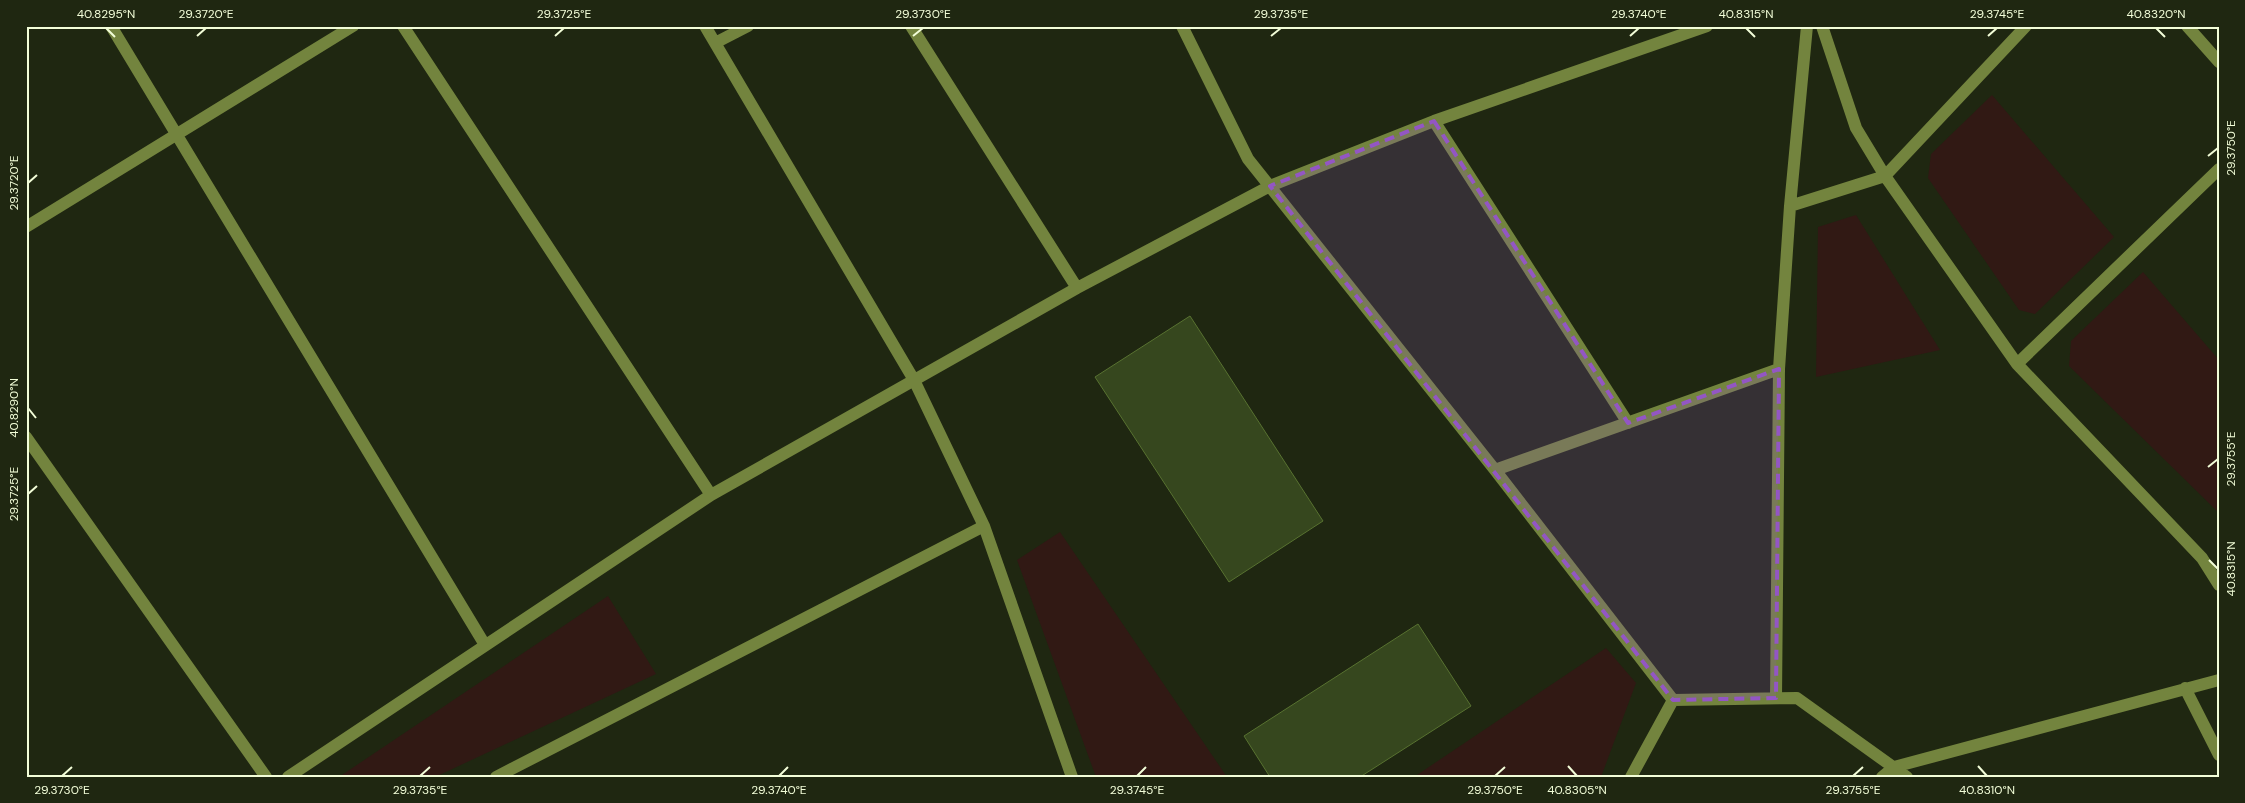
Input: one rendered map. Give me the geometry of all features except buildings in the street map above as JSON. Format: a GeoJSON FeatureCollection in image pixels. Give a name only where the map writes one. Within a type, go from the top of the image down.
{"type":"FeatureCollection","features":[{"type":"Feature","properties":{"kind":"street"},"geometry":{"type":"LineString","coordinates":[[111,26],[485,645]]}},
{"type":"Feature","properties":{"kind":"street"},"geometry":{"type":"LineString","coordinates":[[26,227],[353,26]]}},
{"type":"Feature","properties":{"kind":"street"},"geometry":{"type":"LineString","coordinates":[[402,26],[711,495]]}},
{"type":"Feature","properties":{"kind":"street"},"geometry":{"type":"LineString","coordinates":[[705,26],[914,380],[984,526],[1072,777]]}},
{"type":"Feature","properties":{"kind":"street"},"geometry":{"type":"LineString","coordinates":[[715,43],[748,26]]}},
{"type":"Feature","properties":{"kind":"street"},"geometry":{"type":"LineString","coordinates":[[911,26],[1076,288]]}},
{"type":"Feature","properties":{"kind":"street"},"geometry":{"type":"LineString","coordinates":[[1182,26],[1248,159],[1495,470],[1674,700]]}},
{"type":"Feature","properties":{"kind":"street"},"geometry":{"type":"LineString","coordinates":[[288,777],[711,495],[1076,288],[1270,186],[1434,121],[1707,26]]}},
{"type":"Feature","properties":{"kind":"street"},"geometry":{"type":"LineString","coordinates":[[1776,698],[1779,369],[1790,206],[1807,26]]}},
{"type":"Feature","properties":{"kind":"street"},"geometry":{"type":"LineString","coordinates":[[1822,26],[1856,128],[1885,176],[2017,364],[2202,558],[2219,585]]}},
{"type":"Feature","properties":{"kind":"street"},"geometry":{"type":"LineString","coordinates":[[1790,206],[1885,176],[2026,26]]}},
{"type":"Feature","properties":{"kind":"street"},"geometry":{"type":"LineString","coordinates":[[2187,26],[2219,62]]}},
{"type":"Feature","properties":{"kind":"street"},"geometry":{"type":"LineString","coordinates":[[1434,121],[1628,423]]}},
{"type":"Feature","properties":{"kind":"street"},"geometry":{"type":"LineString","coordinates":[[2017,364],[2219,169]]}},
{"type":"Feature","properties":{"kind":"street"},"geometry":{"type":"LineString","coordinates":[[1495,470],[1779,369]]}},
{"type":"Feature","properties":{"kind":"street"},"geometry":{"type":"LineString","coordinates":[[26,437],[266,777]]}},
{"type":"Feature","properties":{"kind":"street"},"geometry":{"type":"LineString","coordinates":[[496,777],[984,526]]}},
{"type":"Feature","properties":{"kind":"street"},"geometry":{"type":"LineString","coordinates":[[1882,777],[1894,767],[2219,680]]}},
{"type":"Feature","properties":{"kind":"street"},"geometry":{"type":"LineString","coordinates":[[2185,688],[2219,755]]}},
{"type":"Feature","properties":{"kind":"street"},"geometry":{"type":"LineString","coordinates":[[1674,700],[1797,698],[1907,777]]}},
{"type":"Feature","properties":{"kind":"street"},"geometry":{"type":"LineString","coordinates":[[1631,777],[1674,700]]}},
{"type":"Feature","properties":{"kind":"highlighted area"},"geometry":{"type":"Polygon","coordinates":[[[1434,121],[1628,423],[1779,369],[1776,698],[1673,700],[1270,186],[1434,121]]]}},
{"type":"Feature","properties":{"kind":"shaded area"},"geometry":{"type":"Polygon","coordinates":[[[1992,95],[2114,237],[2035,314],[2019,310],[1928,178],[1931,154],[1992,95]]]}},
{"type":"Feature","properties":{"kind":"shaded area"},"geometry":{"type":"Polygon","coordinates":[[[1856,215],[1940,350],[1816,377],[1818,227],[1856,215]]]}},
{"type":"Feature","properties":{"kind":"shaded area"},"geometry":{"type":"Polygon","coordinates":[[[2143,272],[2219,360],[2219,513],[2069,366],[2071,341],[2143,272]]]}},
{"type":"Feature","properties":{"kind":"shaded area"},"geometry":{"type":"Polygon","coordinates":[[[1060,532],[1227,777],[1096,777],[1017,560],[1060,532]]]}},
{"type":"Feature","properties":{"kind":"shaded area"},"geometry":{"type":"Polygon","coordinates":[[[608,596],[656,674],[435,777],[339,777],[608,596]]]}},
{"type":"Feature","properties":{"kind":"shaded area"},"geometry":{"type":"Polygon","coordinates":[[[1606,648],[1636,683],[1601,777],[1414,777],[1606,648]]]}}]}
